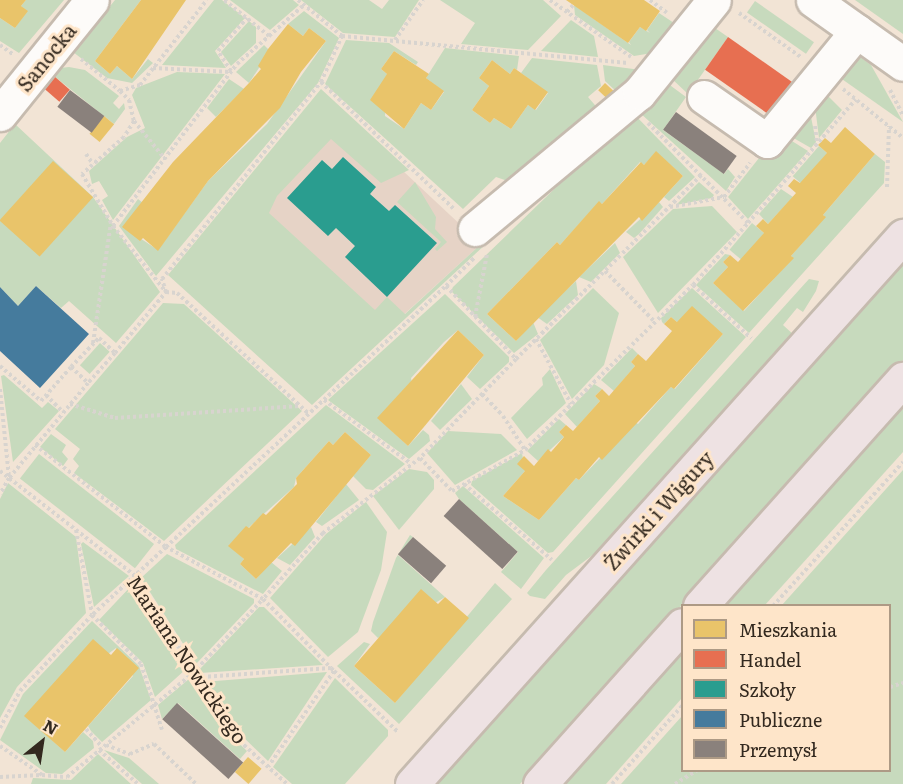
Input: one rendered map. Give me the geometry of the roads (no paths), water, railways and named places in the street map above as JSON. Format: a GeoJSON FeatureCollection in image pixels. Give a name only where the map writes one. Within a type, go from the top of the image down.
{"type":"FeatureCollection","features":[{"type":"Feature","properties":{"kind":"main road","name":"Żwirki i Wigury"},"geometry":{"type":"LineString","coordinates":[[412,784],[903,236]]}},
{"type":"Feature","properties":{"kind":"main road"},"geometry":{"type":"LineString","coordinates":[[702,604],[903,379]]}},
{"type":"Feature","properties":{"kind":"main road"},"geometry":{"type":"LineString","coordinates":[[540,784],[681,626]]}},
{"type":"Feature","properties":{"kind":"street","name":"Sanocka"},"geometry":{"type":"LineString","coordinates":[[0,114],[92,0]]}},
{"type":"Feature","properties":{"kind":"street"},"geometry":{"type":"LineString","coordinates":[[475,229],[639,93],[714,0]]}},
{"type":"Feature","properties":{"kind":"street"},"geometry":{"type":"LineString","coordinates":[[813,0],[903,64]]}},
{"type":"Feature","properties":{"kind":"street"},"geometry":{"type":"LineString","coordinates":[[704,97],[766,141],[857,31]]}}]}
